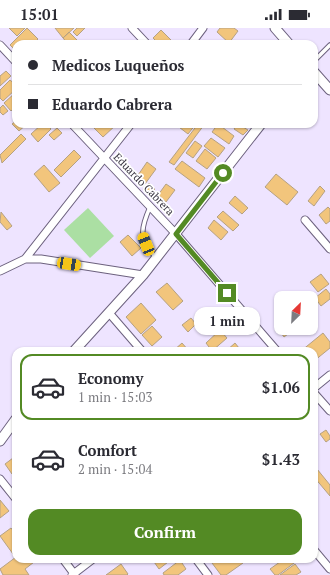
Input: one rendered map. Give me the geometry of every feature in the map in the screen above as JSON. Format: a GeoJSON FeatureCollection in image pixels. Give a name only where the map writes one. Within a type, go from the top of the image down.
{"type":"FeatureCollection","features":[{"type":"Feature","properties":{"kind":"street"},"geometry":{"type":"LineString","coordinates":[[132,28],[143,40]]}},
{"type":"Feature","properties":{"kind":"street"},"geometry":{"type":"LineString","coordinates":[[195,40],[204,28]]}},
{"type":"Feature","properties":{"kind":"street"},"geometry":{"type":"LineString","coordinates":[[275,28],[286,40]]}},
{"type":"Feature","properties":{"kind":"street"},"geometry":{"type":"LineString","coordinates":[[0,45],[12,58]]}},
{"type":"Feature","properties":{"kind":"street"},"geometry":{"type":"LineString","coordinates":[[318,76],[330,90]]}},
{"type":"Feature","properties":{"kind":"street","name":"Eduardo Cabrera"},"geometry":{"type":"LineString","coordinates":[[76,128],[104,160],[176,234],[274,347]]}},
{"type":"Feature","properties":{"kind":"street"},"geometry":{"type":"LineString","coordinates":[[25,259],[128,128]]}},
{"type":"Feature","properties":{"kind":"street"},"geometry":{"type":"LineString","coordinates":[[78,347],[110,314],[143,275],[258,128]]}},
{"type":"Feature","properties":{"kind":"street"},"geometry":{"type":"LineString","coordinates":[[305,220],[330,249]]}},
{"type":"Feature","properties":{"kind":"street"},"geometry":{"type":"LineString","coordinates":[[0,271],[25,259],[41,259],[143,275]]}},
{"type":"Feature","properties":{"kind":"street"},"geometry":{"type":"LineString","coordinates":[[110,314],[139,347]]}},
{"type":"Feature","properties":{"kind":"street"},"geometry":{"type":"LineString","coordinates":[[318,385],[330,375]]}},
{"type":"Feature","properties":{"kind":"street"},"geometry":{"type":"LineString","coordinates":[[318,398],[330,411]]}},
{"type":"Feature","properties":{"kind":"street"},"geometry":{"type":"LineString","coordinates":[[0,441],[12,424]]}},
{"type":"Feature","properties":{"kind":"street"},"geometry":{"type":"LineString","coordinates":[[0,479],[12,494]]}},
{"type":"Feature","properties":{"kind":"street"},"geometry":{"type":"LineString","coordinates":[[318,555],[330,569]]}},
{"type":"Feature","properties":{"kind":"street"},"geometry":{"type":"LineString","coordinates":[[66,563],[74,574],[87,563]]}},
{"type":"Feature","properties":{"kind":"street"},"geometry":{"type":"LineString","coordinates":[[199,563],[208,575]]}},
{"type":"Feature","properties":{"kind":"lane"},"geometry":{"type":"LineString","coordinates":[[318,58],[330,45]]}},
{"type":"Feature","properties":{"kind":"lane"},"geometry":{"type":"LineString","coordinates":[[150,207],[141,232],[146,244],[156,258]]}},
{"type":"Feature","properties":{"kind":"green space"},"geometry":{"type":"Polygon","coordinates":[[[88,208],[114,236],[90,258],[64,230],[88,208]]]}},
{"type":"Feature","properties":{"kind":"building"},"geometry":{"type":"Polygon","coordinates":[[[9,28],[25,28],[17,36],[9,28]]]}},
{"type":"Feature","properties":{"kind":"building"},"geometry":{"type":"Polygon","coordinates":[[[27,28],[38,39],[37,40],[15,40],[27,28]]]}},
{"type":"Feature","properties":{"kind":"building"},"geometry":{"type":"Polygon","coordinates":[[[55,28],[74,28],[63,38],[55,28]]]}},
{"type":"Feature","properties":{"kind":"building"},"geometry":{"type":"Polygon","coordinates":[[[77,28],[85,28],[77,36],[73,32],[77,28]]]}},
{"type":"Feature","properties":{"kind":"building"},"geometry":{"type":"Polygon","coordinates":[[[220,28],[234,28],[238,31],[231,40],[226,40],[217,32],[220,28]]]}},
{"type":"Feature","properties":{"kind":"building"},"geometry":{"type":"Polygon","coordinates":[[[161,30],[171,40],[155,40],[153,38],[161,30]]]}},
{"type":"Feature","properties":{"kind":"building"},"geometry":{"type":"Polygon","coordinates":[[[69,32],[77,40],[65,40],[63,38],[69,32]]]}},
{"type":"Feature","properties":{"kind":"building"},"geometry":{"type":"Polygon","coordinates":[[[6,71],[11,76],[0,86],[0,76],[6,71]]]}},
{"type":"Feature","properties":{"kind":"building"},"geometry":{"type":"Polygon","coordinates":[[[10,80],[12,82],[12,93],[3,101],[0,98],[0,90],[10,80]]]}},
{"type":"Feature","properties":{"kind":"building"},"geometry":{"type":"Polygon","coordinates":[[[12,96],[11,111],[4,103],[12,96]]]}},
{"type":"Feature","properties":{"kind":"building"},"geometry":{"type":"Polygon","coordinates":[[[3,105],[8,111],[3,115],[0,112],[0,108],[3,105]]]}},
{"type":"Feature","properties":{"kind":"building"},"geometry":{"type":"Polygon","coordinates":[[[38,128],[51,129],[38,142],[31,134],[38,128]]]}},
{"type":"Feature","properties":{"kind":"building"},"geometry":{"type":"Polygon","coordinates":[[[57,128],[62,133],[54,140],[49,135],[57,128]]]}},
{"type":"Feature","properties":{"kind":"building"},"geometry":{"type":"Polygon","coordinates":[[[94,128],[113,128],[103,137],[94,128]]]}},
{"type":"Feature","properties":{"kind":"building"},"geometry":{"type":"Polygon","coordinates":[[[180,128],[193,128],[188,134],[180,128]]]}},
{"type":"Feature","properties":{"kind":"building"},"geometry":{"type":"Polygon","coordinates":[[[195,128],[202,128],[174,165],[169,162],[195,128]]]}},
{"type":"Feature","properties":{"kind":"building"},"geometry":{"type":"Polygon","coordinates":[[[215,128],[223,128],[234,136],[229,144],[212,132],[215,128]]]}},
{"type":"Feature","properties":{"kind":"building"},"geometry":{"type":"Polygon","coordinates":[[[245,128],[248,130],[243,135],[234,129],[245,128]]]}},
{"type":"Feature","properties":{"kind":"building"},"geometry":{"type":"Polygon","coordinates":[[[21,134],[26,139],[2,163],[0,155],[21,134]]]}},
{"type":"Feature","properties":{"kind":"building"},"geometry":{"type":"Polygon","coordinates":[[[211,138],[225,148],[218,157],[204,146],[211,138]]]}},
{"type":"Feature","properties":{"kind":"building"},"geometry":{"type":"Polygon","coordinates":[[[195,141],[202,146],[193,158],[186,153],[195,141]]]}},
{"type":"Feature","properties":{"kind":"building"},"geometry":{"type":"Polygon","coordinates":[[[205,149],[216,158],[207,169],[196,161],[205,149]]]}},
{"type":"Feature","properties":{"kind":"building"},"geometry":{"type":"Polygon","coordinates":[[[74,150],[81,157],[61,177],[54,170],[74,150]]]}},
{"type":"Feature","properties":{"kind":"building"},"geometry":{"type":"Polygon","coordinates":[[[182,161],[205,178],[199,187],[175,169],[182,161]]]}},
{"type":"Feature","properties":{"kind":"building"},"geometry":{"type":"Polygon","coordinates":[[[147,162],[156,169],[145,184],[136,178],[147,162]]]}},
{"type":"Feature","properties":{"kind":"building"},"geometry":{"type":"Polygon","coordinates":[[[44,165],[60,183],[49,192],[34,174],[44,165]]]}},
{"type":"Feature","properties":{"kind":"building"},"geometry":{"type":"Polygon","coordinates":[[[276,174],[298,192],[287,205],[265,187],[276,174]]]}},
{"type":"Feature","properties":{"kind":"building"},"geometry":{"type":"Polygon","coordinates":[[[149,183],[155,189],[148,195],[143,189],[149,183]]]}},
{"type":"Feature","properties":{"kind":"building"},"geometry":{"type":"Polygon","coordinates":[[[166,184],[175,190],[166,202],[158,195],[166,184]]]}},
{"type":"Feature","properties":{"kind":"building"},"geometry":{"type":"Polygon","coordinates":[[[320,186],[325,191],[314,206],[308,201],[320,186]]]}},
{"type":"Feature","properties":{"kind":"building"},"geometry":{"type":"Polygon","coordinates":[[[235,196],[248,208],[242,214],[229,203],[235,196]]]}},
{"type":"Feature","properties":{"kind":"building"},"geometry":{"type":"Polygon","coordinates":[[[328,207],[330,209],[330,221],[326,224],[319,215],[328,207]]]}},
{"type":"Feature","properties":{"kind":"building"},"geometry":{"type":"Polygon","coordinates":[[[223,211],[239,225],[233,231],[217,217],[223,211]]]}},
{"type":"Feature","properties":{"kind":"building"},"geometry":{"type":"Polygon","coordinates":[[[1,212],[12,226],[7,230],[0,222],[1,212]]]}},
{"type":"Feature","properties":{"kind":"building"},"geometry":{"type":"Polygon","coordinates":[[[214,220],[228,232],[221,240],[208,228],[214,220]]]}},
{"type":"Feature","properties":{"kind":"building"},"geometry":{"type":"Polygon","coordinates":[[[128,235],[141,248],[132,256],[120,242],[128,235]]]}},
{"type":"Feature","properties":{"kind":"building"},"geometry":{"type":"Polygon","coordinates":[[[321,274],[329,284],[318,292],[310,282],[321,274]]]}},
{"type":"Feature","properties":{"kind":"building"},"geometry":{"type":"Polygon","coordinates":[[[167,283],[183,301],[173,310],[156,292],[167,283]]]}},
{"type":"Feature","properties":{"kind":"building"},"geometry":{"type":"Polygon","coordinates":[[[326,289],[330,294],[330,299],[321,306],[318,302],[318,296],[326,289]]]}},
{"type":"Feature","properties":{"kind":"building"},"geometry":{"type":"Polygon","coordinates":[[[141,303],[156,320],[141,334],[126,317],[141,303]]]}},
{"type":"Feature","properties":{"kind":"building"},"geometry":{"type":"Polygon","coordinates":[[[213,312],[222,322],[213,330],[204,320],[213,312]]]}},
{"type":"Feature","properties":{"kind":"building"},"geometry":{"type":"Polygon","coordinates":[[[191,318],[196,324],[188,332],[182,325],[191,318]]]}},
{"type":"Feature","properties":{"kind":"building"},"geometry":{"type":"Polygon","coordinates":[[[152,326],[162,337],[152,346],[142,335],[152,326]]]}},
{"type":"Feature","properties":{"kind":"building"},"geometry":{"type":"Polygon","coordinates":[[[220,330],[227,338],[217,347],[209,347],[206,343],[220,330]]]}},
{"type":"Feature","properties":{"kind":"building"},"geometry":{"type":"Polygon","coordinates":[[[323,333],[330,342],[330,348],[318,358],[318,347],[306,347],[323,333]]]}},
{"type":"Feature","properties":{"kind":"building"},"geometry":{"type":"Polygon","coordinates":[[[182,343],[186,347],[178,347],[182,343]]]}},
{"type":"Feature","properties":{"kind":"building"},"geometry":{"type":"Polygon","coordinates":[[[235,343],[238,347],[230,347],[235,343]]]}},
{"type":"Feature","properties":{"kind":"building"},"geometry":{"type":"Polygon","coordinates":[[[326,430],[330,436],[330,439],[326,442],[320,434],[326,430]]]}},
{"type":"Feature","properties":{"kind":"building"},"geometry":{"type":"Polygon","coordinates":[[[12,459],[12,474],[5,464],[12,459]]]}},
{"type":"Feature","properties":{"kind":"building"},"geometry":{"type":"Polygon","coordinates":[[[318,470],[330,485],[330,496],[318,482],[318,470]]]}},
{"type":"Feature","properties":{"kind":"building"},"geometry":{"type":"Polygon","coordinates":[[[0,500],[9,511],[0,518],[0,500]]]}},
{"type":"Feature","properties":{"kind":"building"},"geometry":{"type":"Polygon","coordinates":[[[11,528],[12,529],[12,553],[0,536],[11,528]]]}},
{"type":"Feature","properties":{"kind":"building"},"geometry":{"type":"Polygon","coordinates":[[[12,560],[12,563],[33,563],[25,569],[29,575],[3,575],[0,569],[12,560]]]}},
{"type":"Feature","properties":{"kind":"building"},"geometry":{"type":"Polygon","coordinates":[[[155,563],[167,563],[159,569],[155,563]]]}},
{"type":"Feature","properties":{"kind":"building"},"geometry":{"type":"Polygon","coordinates":[[[176,563],[182,563],[186,569],[178,575],[164,575],[163,573],[176,563]]]}},
{"type":"Feature","properties":{"kind":"building"},"geometry":{"type":"Polygon","coordinates":[[[212,563],[243,563],[226,575],[221,575],[212,563]]]}},
{"type":"Feature","properties":{"kind":"building"},"geometry":{"type":"Polygon","coordinates":[[[278,563],[294,563],[278,575],[275,575],[270,569],[278,563]]]}},
{"type":"Feature","properties":{"kind":"building"},"geometry":{"type":"Polygon","coordinates":[[[121,564],[128,574],[127,575],[106,575],[121,564]]]}},
{"type":"Feature","properties":{"kind":"building"},"geometry":{"type":"Polygon","coordinates":[[[295,564],[301,572],[296,575],[280,575],[295,564]]]}},
{"type":"Feature","properties":{"kind":"route"},"geometry":{"type":"LineString","coordinates":[[223,173],[176,234],[227,293]]}}]}
